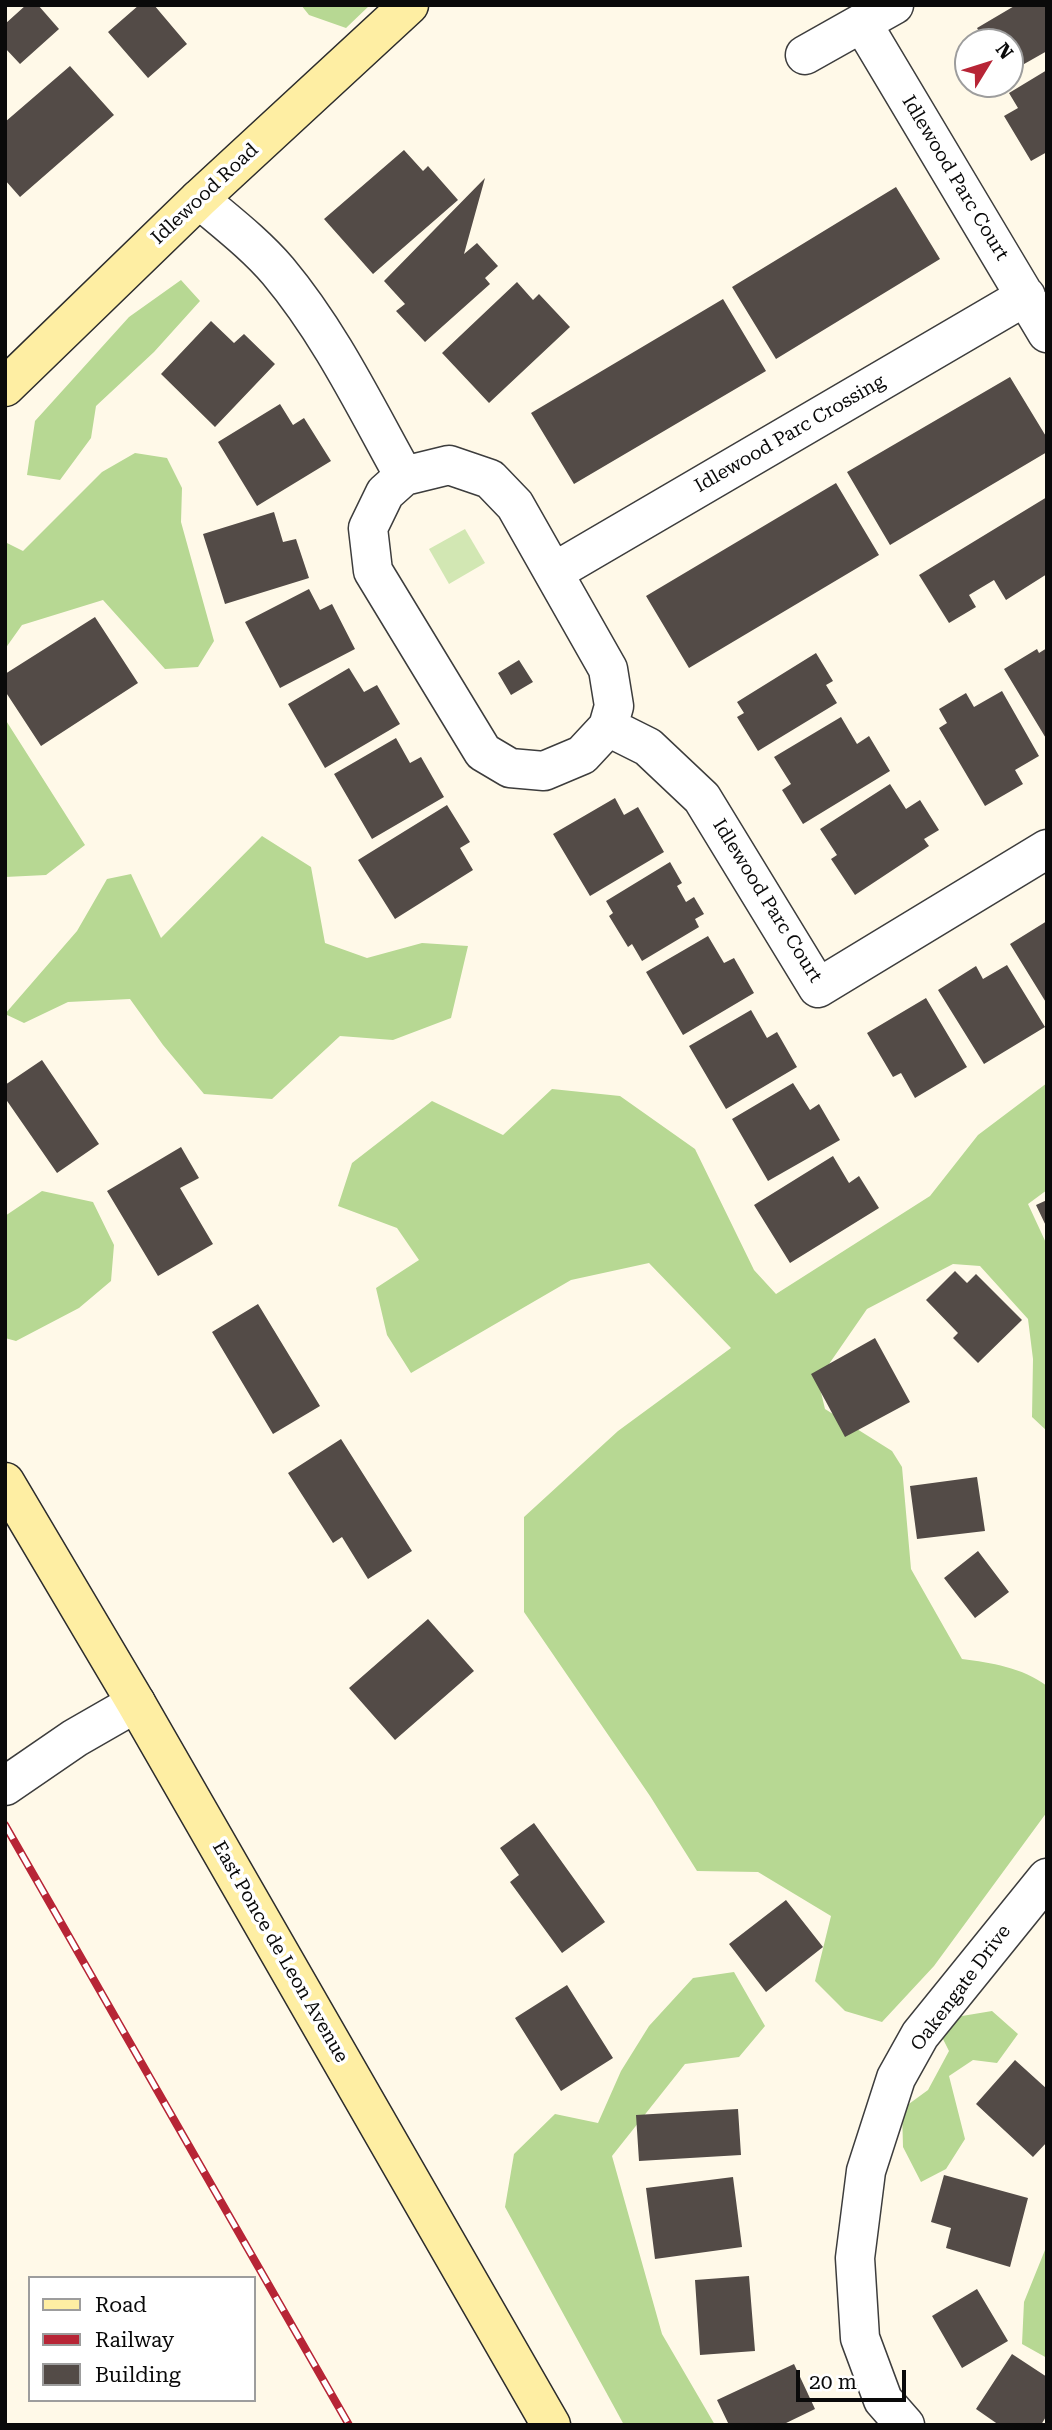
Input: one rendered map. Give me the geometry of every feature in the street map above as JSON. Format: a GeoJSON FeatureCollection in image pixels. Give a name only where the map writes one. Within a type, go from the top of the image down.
{"type":"FeatureCollection","features":[{"type":"Feature","properties":{"kind":"main road","name":"Idlewood Road"},"geometry":{"type":"LineString","coordinates":[[5,387],[199,199],[409,5]]}},
{"type":"Feature","properties":{"kind":"main road","name":"East Ponce de Leon Avenue"},"geometry":{"type":"LineString","coordinates":[[5,1482],[136,1703],[551,2425]]}},
{"type":"Feature","properties":{"kind":"street","name":"Idlewood Parc Court"},"geometry":{"type":"LineString","coordinates":[[805,55],[878,14],[1047,332]]}},
{"type":"Feature","properties":{"kind":"street"},"geometry":{"type":"LineString","coordinates":[[199,199],[276,268],[303,302],[326,336],[404,477]]}},
{"type":"Feature","properties":{"kind":"street","name":"Idlewood Parc Crossing"},"geometry":{"type":"LineString","coordinates":[[554,572],[1026,296]]}},
{"type":"Feature","properties":{"kind":"street"},"geometry":{"type":"LineString","coordinates":[[449,465],[490,479],[514,505],[554,572],[608,669],[614,706],[608,727],[582,755],[544,771],[510,768],[483,752],[373,570],[368,528],[385,493],[404,477],[449,465]]}},
{"type":"Feature","properties":{"kind":"street","name":"Idlewood Parc Court"},"geometry":{"type":"LineString","coordinates":[[608,727],[648,747],[702,798],[818,988],[1047,849]]}},
{"type":"Feature","properties":{"kind":"street"},"geometry":{"type":"LineString","coordinates":[[5,1786],[75,1738],[136,1703]]}},
{"type":"Feature","properties":{"kind":"street","name":"Oakengate Drive"},"geometry":{"type":"LineString","coordinates":[[905,2425],[883,2400],[860,2338],[855,2259],[866,2171],[896,2078],[920,2035],[1047,1878]]}},
{"type":"Feature","properties":{"kind":"green space"},"geometry":{"type":"Polygon","coordinates":[[[301,5],[370,5],[346,28],[309,15],[301,5]]]}},
{"type":"Feature","properties":{"kind":"green space"},"geometry":{"type":"Polygon","coordinates":[[[181,280],[200,301],[154,352],[96,406],[91,438],[60,480],[27,475],[35,421],[129,317],[181,280]]]}},
{"type":"Feature","properties":{"kind":"green space"},"geometry":{"type":"Polygon","coordinates":[[[135,453],[167,458],[182,488],[181,522],[214,641],[198,667],[165,669],[103,600],[22,625],[5,649],[5,542],[23,551],[102,472],[135,453]]]}},
{"type":"Feature","properties":{"kind":"green space"},"geometry":{"type":"Polygon","coordinates":[[[465,529],[485,563],[449,584],[429,549],[465,529]]]}},
{"type":"Feature","properties":{"kind":"green space"},"geometry":{"type":"Polygon","coordinates":[[[5,719],[85,845],[46,875],[5,877],[5,719]]]}},
{"type":"Feature","properties":{"kind":"green space"},"geometry":{"type":"Polygon","coordinates":[[[262,836],[311,867],[325,943],[367,958],[422,943],[468,946],[451,1018],[393,1040],[340,1036],[272,1099],[204,1094],[163,1045],[130,999],[68,1002],[24,1023],[5,1014],[77,931],[107,879],[131,874],[161,938],[262,836]]]}},
{"type":"Feature","properties":{"kind":"green space"},"geometry":{"type":"Polygon","coordinates":[[[1047,1083],[1047,1190],[1028,1204],[1047,1245],[1047,1431],[1032,1417],[1033,1359],[1028,1319],[980,1266],[953,1264],[867,1309],[818,1380],[825,1409],[892,1451],[902,1467],[911,1569],[962,1659],[1017,1670],[1047,1686],[1047,1812],[934,1966],[882,2022],[845,2011],[815,1981],[831,1916],[758,1872],[697,1871],[650,1796],[524,1612],[524,1517],[618,1431],[731,1348],[649,1263],[571,1280],[411,1373],[387,1335],[376,1288],[419,1260],[397,1228],[338,1206],[352,1163],[432,1101],[503,1135],[552,1089],[620,1096],[695,1149],[754,1270],[776,1294],[930,1196],[978,1135],[1047,1083]]]}},
{"type":"Feature","properties":{"kind":"green space"},"geometry":{"type":"Polygon","coordinates":[[[42,1191],[93,1202],[114,1245],[111,1281],[79,1308],[16,1341],[5,1338],[5,1216],[42,1191]]]}},
{"type":"Feature","properties":{"kind":"green space"},"geometry":{"type":"Polygon","coordinates":[[[734,1972],[765,2026],[739,2057],[685,2064],[612,2156],[662,2334],[715,2425],[624,2425],[505,2207],[514,2154],[555,2114],[598,2123],[621,2071],[649,2026],[693,1978],[734,1972]]]}},
{"type":"Feature","properties":{"kind":"green space"},"geometry":{"type":"Polygon","coordinates":[[[992,2011],[1018,2034],[997,2063],[973,2060],[949,2076],[965,2139],[946,2169],[921,2182],[903,2147],[902,2109],[928,2090],[949,2051],[942,2037],[956,2017],[992,2011]]]}},
{"type":"Feature","properties":{"kind":"green space"},"geometry":{"type":"Polygon","coordinates":[[[1047,2245],[1047,2358],[1022,2344],[1024,2302],[1047,2245]]]}},
{"type":"Feature","properties":{"kind":"building"},"geometry":{"type":"Polygon","coordinates":[[[26,5],[38,5],[59,29],[20,64],[5,48],[5,24],[26,5]]]}},
{"type":"Feature","properties":{"kind":"building"},"geometry":{"type":"Polygon","coordinates":[[[139,5],[154,5],[187,44],[148,78],[108,32],[139,5]]]}},
{"type":"Feature","properties":{"kind":"building"},"geometry":{"type":"Polygon","coordinates":[[[1016,5],[1047,5],[1047,51],[1024,64],[1024,28],[977,28],[1016,5]]]}},
{"type":"Feature","properties":{"kind":"building"},"geometry":{"type":"Polygon","coordinates":[[[70,66],[114,115],[20,197],[5,180],[5,122],[70,66]]]}},
{"type":"Feature","properties":{"kind":"building"},"geometry":{"type":"Polygon","coordinates":[[[1047,70],[1047,152],[1031,161],[1004,116],[1018,108],[1012,98],[1024,98],[1024,84],[1047,70]]]}},
{"type":"Feature","properties":{"kind":"building"},"geometry":{"type":"Polygon","coordinates":[[[404,150],[423,171],[428,166],[458,200],[373,274],[324,219],[404,150]]]}},
{"type":"Feature","properties":{"kind":"building"},"geometry":{"type":"Polygon","coordinates":[[[485,178],[464,254],[477,243],[498,266],[485,278],[490,284],[425,342],[396,311],[405,304],[384,281],[485,178]]]}},
{"type":"Feature","properties":{"kind":"building"},"geometry":{"type":"Polygon","coordinates":[[[896,187],[940,259],[776,359],[732,287],[896,187]]]}},
{"type":"Feature","properties":{"kind":"building"},"geometry":{"type":"Polygon","coordinates":[[[517,282],[533,300],[539,294],[570,327],[489,403],[442,353],[517,282]]]}},
{"type":"Feature","properties":{"kind":"building"},"geometry":{"type":"Polygon","coordinates":[[[723,299],[766,371],[574,484],[531,413],[723,299]]]}},
{"type":"Feature","properties":{"kind":"building"},"geometry":{"type":"Polygon","coordinates":[[[211,321],[234,343],[244,334],[275,364],[215,427],[161,374],[211,321]]]}},
{"type":"Feature","properties":{"kind":"building"},"geometry":{"type":"Polygon","coordinates":[[[1010,377],[1047,438],[1047,452],[890,545],[847,472],[1010,377]]]}},
{"type":"Feature","properties":{"kind":"building"},"geometry":{"type":"Polygon","coordinates":[[[280,404],[293,425],[304,418],[331,461],[257,506],[218,442],[280,404]]]}},
{"type":"Feature","properties":{"kind":"building"},"geometry":{"type":"Polygon","coordinates":[[[836,483],[879,555],[689,668],[646,596],[836,483]]]}},
{"type":"Feature","properties":{"kind":"building"},"geometry":{"type":"Polygon","coordinates":[[[1047,497],[1047,574],[1006,600],[994,580],[969,595],[976,607],[949,623],[919,575],[1047,497]]]}},
{"type":"Feature","properties":{"kind":"building"},"geometry":{"type":"Polygon","coordinates":[[[274,512],[283,542],[296,539],[309,578],[225,604],[203,534],[274,512]]]}},
{"type":"Feature","properties":{"kind":"building"},"geometry":{"type":"Polygon","coordinates":[[[309,589],[320,610],[332,604],[355,649],[280,688],[245,622],[309,589]]]}},
{"type":"Feature","properties":{"kind":"building"},"geometry":{"type":"Polygon","coordinates":[[[95,617],[138,683],[41,746],[5,691],[5,674],[95,617]]]}},
{"type":"Feature","properties":{"kind":"building"},"geometry":{"type":"Polygon","coordinates":[[[1047,648],[1047,740],[1004,669],[1037,649],[1039,653],[1047,648]]]}},
{"type":"Feature","properties":{"kind":"building"},"geometry":{"type":"Polygon","coordinates":[[[816,653],[833,681],[826,685],[837,703],[758,751],[737,717],[744,713],[737,702],[816,653]]]}},
{"type":"Feature","properties":{"kind":"building"},"geometry":{"type":"Polygon","coordinates":[[[519,660],[533,682],[511,695],[498,673],[519,660]]]}},
{"type":"Feature","properties":{"kind":"building"},"geometry":{"type":"Polygon","coordinates":[[[349,668],[364,692],[377,685],[400,724],[325,768],[288,704],[349,668]]]}},
{"type":"Feature","properties":{"kind":"building"},"geometry":{"type":"Polygon","coordinates":[[[1002,691],[1039,756],[1015,770],[1023,784],[985,806],[939,728],[947,723],[939,709],[966,693],[974,707],[1002,691]]]}},
{"type":"Feature","properties":{"kind":"building"},"geometry":{"type":"Polygon","coordinates":[[[841,717],[857,744],[869,736],[890,771],[803,824],[782,790],[791,784],[774,757],[841,717]]]}},
{"type":"Feature","properties":{"kind":"building"},"geometry":{"type":"Polygon","coordinates":[[[396,738],[410,763],[421,757],[444,797],[372,839],[334,774],[396,738]]]}},
{"type":"Feature","properties":{"kind":"building"},"geometry":{"type":"Polygon","coordinates":[[[890,784],[906,809],[920,800],[939,830],[924,839],[929,846],[855,895],[831,859],[837,855],[820,829],[890,784]]]}},
{"type":"Feature","properties":{"kind":"building"},"geometry":{"type":"Polygon","coordinates":[[[615,798],[624,815],[638,807],[664,852],[590,896],[553,834],[615,798]]]}},
{"type":"Feature","properties":{"kind":"building"},"geometry":{"type":"Polygon","coordinates":[[[447,805],[470,842],[460,848],[473,870],[395,919],[358,860],[447,805]]]}},
{"type":"Feature","properties":{"kind":"building"},"geometry":{"type":"Polygon","coordinates":[[[670,862],[682,883],[677,886],[686,902],[694,897],[704,914],[695,919],[699,927],[642,961],[632,944],[628,947],[609,916],[613,913],[606,901],[670,862]]]}},
{"type":"Feature","properties":{"kind":"building"},"geometry":{"type":"Polygon","coordinates":[[[1047,921],[1047,1004],[1010,944],[1047,921]]]}},
{"type":"Feature","properties":{"kind":"building"},"geometry":{"type":"Polygon","coordinates":[[[708,936],[724,963],[734,958],[754,993],[683,1035],[646,972],[708,936]]]}},
{"type":"Feature","properties":{"kind":"building"},"geometry":{"type":"Polygon","coordinates":[[[1007,965],[1045,1027],[984,1064],[938,990],[976,966],[983,979],[1007,965]]]}},
{"type":"Feature","properties":{"kind":"building"},"geometry":{"type":"Polygon","coordinates":[[[926,998],[967,1067],[915,1098],[901,1073],[893,1077],[867,1033],[926,998]]]}},
{"type":"Feature","properties":{"kind":"building"},"geometry":{"type":"Polygon","coordinates":[[[751,1010],[767,1038],[777,1032],[797,1067],[726,1109],[689,1046],[751,1010]]]}},
{"type":"Feature","properties":{"kind":"building"},"geometry":{"type":"Polygon","coordinates":[[[42,1060],[99,1144],[57,1173],[5,1098],[5,1085],[42,1060]]]}},
{"type":"Feature","properties":{"kind":"building"},"geometry":{"type":"Polygon","coordinates":[[[793,1083],[810,1110],[819,1104],[840,1140],[768,1181],[732,1119],[793,1083]]]}},
{"type":"Feature","properties":{"kind":"building"},"geometry":{"type":"Polygon","coordinates":[[[181,1147],[199,1178],[180,1188],[213,1244],[158,1276],[107,1191],[181,1147]]]}},
{"type":"Feature","properties":{"kind":"building"},"geometry":{"type":"Polygon","coordinates":[[[833,1156],[849,1183],[859,1176],[879,1208],[790,1263],[754,1205],[833,1156]]]}},
{"type":"Feature","properties":{"kind":"building"},"geometry":{"type":"Polygon","coordinates":[[[1047,1200],[1047,1228],[1036,1205],[1047,1200]]]}},
{"type":"Feature","properties":{"kind":"building"},"geometry":{"type":"Polygon","coordinates":[[[955,1271],[967,1283],[976,1274],[1022,1320],[978,1363],[953,1338],[958,1333],[926,1300],[955,1271]]]}},
{"type":"Feature","properties":{"kind":"building"},"geometry":{"type":"Polygon","coordinates":[[[258,1304],[320,1406],[273,1434],[212,1332],[258,1304]]]}},
{"type":"Feature","properties":{"kind":"building"},"geometry":{"type":"Polygon","coordinates":[[[875,1338],[910,1402],[845,1437],[811,1374],[875,1338]]]}},
{"type":"Feature","properties":{"kind":"building"},"geometry":{"type":"Polygon","coordinates":[[[341,1439],[412,1551],[368,1579],[342,1537],[333,1543],[288,1473],[341,1439]]]}},
{"type":"Feature","properties":{"kind":"building"},"geometry":{"type":"Polygon","coordinates":[[[977,1477],[985,1531],[917,1539],[910,1486],[977,1477]]]}},
{"type":"Feature","properties":{"kind":"building"},"geometry":{"type":"Polygon","coordinates":[[[978,1551],[1009,1592],[975,1618],[944,1578],[978,1551]]]}},
{"type":"Feature","properties":{"kind":"building"},"geometry":{"type":"Polygon","coordinates":[[[428,1619],[474,1671],[395,1740],[349,1688],[428,1619]]]}},
{"type":"Feature","properties":{"kind":"building"},"geometry":{"type":"Polygon","coordinates":[[[534,1823],[605,1922],[562,1953],[510,1882],[519,1875],[500,1848],[534,1823]]]}},
{"type":"Feature","properties":{"kind":"building"},"geometry":{"type":"Polygon","coordinates":[[[786,1900],[823,1947],[766,1992],[729,1944],[786,1900]]]}},
{"type":"Feature","properties":{"kind":"building"},"geometry":{"type":"Polygon","coordinates":[[[567,1985],[613,2058],[561,2091],[515,2018],[567,1985]]]}},
{"type":"Feature","properties":{"kind":"building"},"geometry":{"type":"Polygon","coordinates":[[[1015,2060],[1047,2089],[1047,2142],[1033,2157],[976,2104],[1015,2060]]]}},
{"type":"Feature","properties":{"kind":"building"},"geometry":{"type":"Polygon","coordinates":[[[738,2109],[741,2155],[639,2161],[636,2115],[738,2109]]]}},
{"type":"Feature","properties":{"kind":"building"},"geometry":{"type":"Polygon","coordinates":[[[944,2175],[1028,2198],[1010,2267],[946,2248],[951,2228],[931,2222],[944,2175]]]}},
{"type":"Feature","properties":{"kind":"building"},"geometry":{"type":"Polygon","coordinates":[[[733,2177],[742,2247],[655,2259],[646,2188],[733,2177]]]}},
{"type":"Feature","properties":{"kind":"building"},"geometry":{"type":"Polygon","coordinates":[[[749,2276],[755,2351],[700,2355],[695,2280],[749,2276]]]}},
{"type":"Feature","properties":{"kind":"building"},"geometry":{"type":"Polygon","coordinates":[[[977,2289],[1008,2341],[962,2368],[932,2316],[977,2289]]]}},
{"type":"Feature","properties":{"kind":"building"},"geometry":{"type":"Polygon","coordinates":[[[1012,2354],[1047,2377],[1047,2415],[1041,2425],[999,2425],[976,2409],[1012,2354]]]}},
{"type":"Feature","properties":{"kind":"building"},"geometry":{"type":"Polygon","coordinates":[[[794,2364],[815,2409],[782,2425],[729,2425],[717,2400],[794,2364]]]}},
{"type":"Feature","properties":{"kind":"railway"},"geometry":{"type":"LineString","coordinates":[[5,1825],[349,2425]]}}]}
